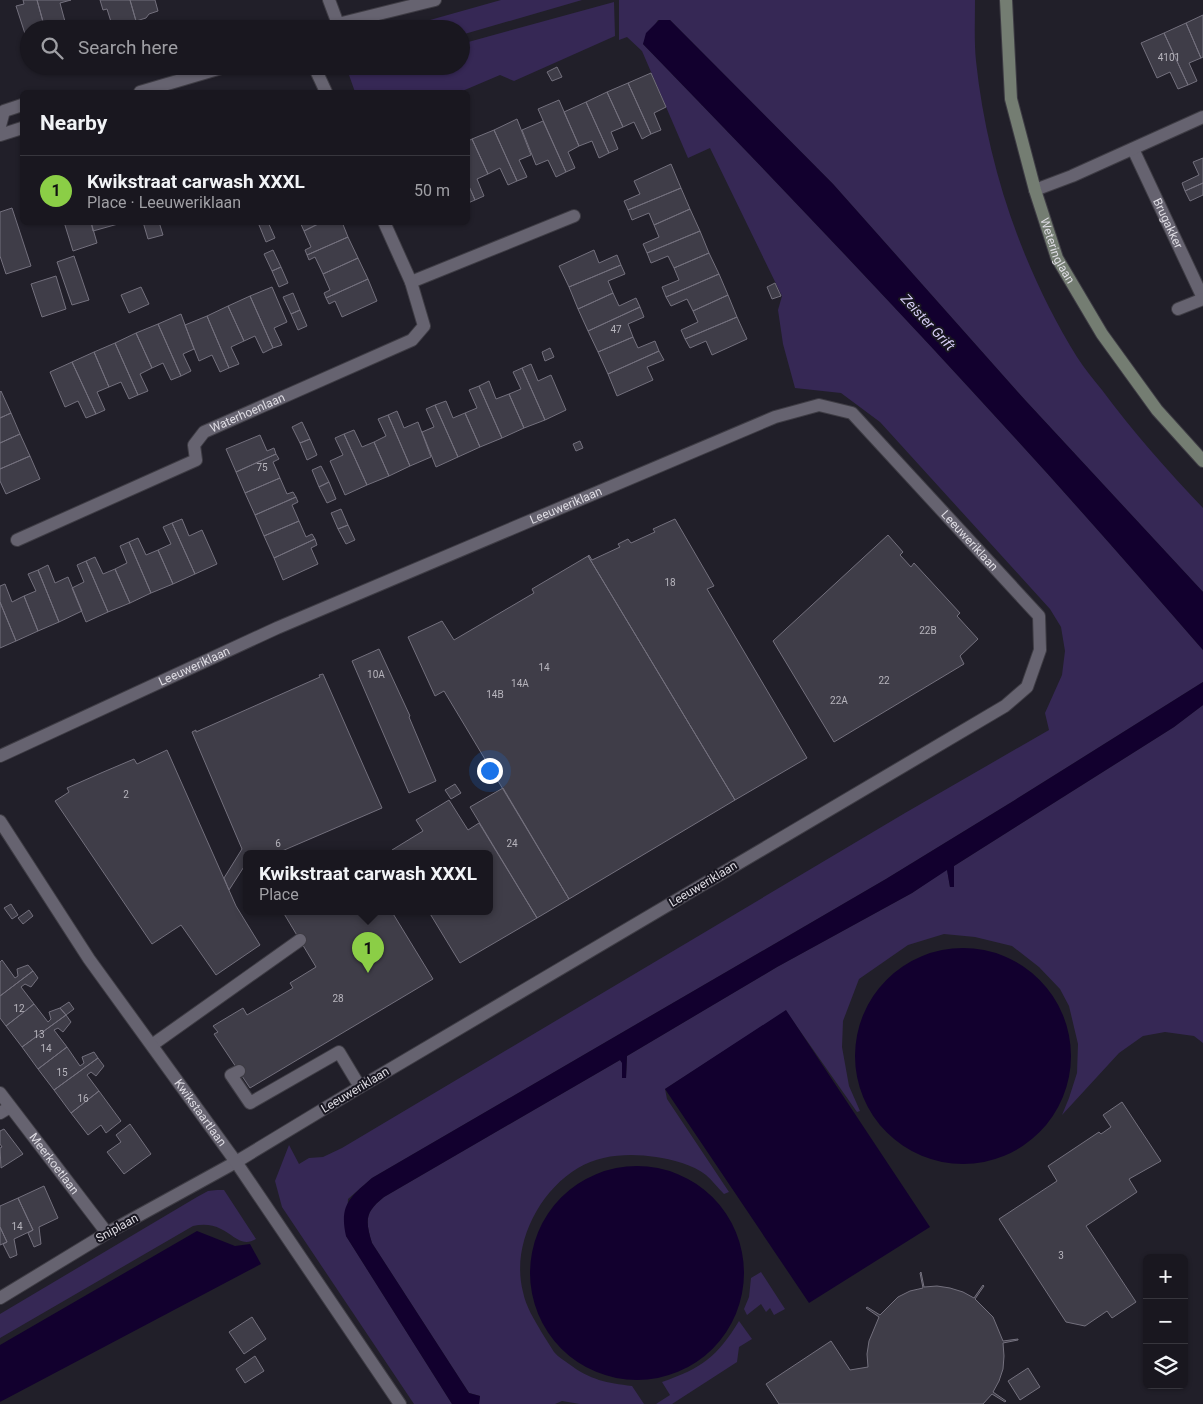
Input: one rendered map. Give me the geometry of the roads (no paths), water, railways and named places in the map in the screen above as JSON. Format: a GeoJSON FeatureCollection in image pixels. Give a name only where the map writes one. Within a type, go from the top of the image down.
{"type":"FeatureCollection","features":[{"type":"Feature","properties":{"kind":"street"},"geometry":{"type":"LineString","coordinates":[[329,0],[333,20]]}},
{"type":"Feature","properties":{"kind":"street"},"geometry":{"type":"LineString","coordinates":[[357,20],[435,0]]}},
{"type":"Feature","properties":{"kind":"street","name":"Weteringlaan"},"geometry":{"type":"LineString","coordinates":[[1006,0],[1011,99],[1035,190],[1057,258],[1102,334],[1157,410],[1203,460]]}},
{"type":"Feature","properties":{"kind":"street"},"geometry":{"type":"LineString","coordinates":[[147,90],[198,75]]}},
{"type":"Feature","properties":{"kind":"street"},"geometry":{"type":"LineString","coordinates":[[318,75],[325,90]]}},
{"type":"Feature","properties":{"kind":"street"},"geometry":{"type":"LineString","coordinates":[[0,126],[4,111],[20,106]]}},
{"type":"Feature","properties":{"kind":"street"},"geometry":{"type":"LineString","coordinates":[[1035,190],[1072,176],[1203,117]]}},
{"type":"Feature","properties":{"kind":"street"},"geometry":{"type":"LineString","coordinates":[[0,135],[20,129]]}},
{"type":"Feature","properties":{"kind":"street","name":"Brugakker"},"geometry":{"type":"LineString","coordinates":[[1133,149],[1203,298],[1178,308]]}},
{"type":"Feature","properties":{"kind":"street"},"geometry":{"type":"LineString","coordinates":[[411,282],[574,216]]}},
{"type":"Feature","properties":{"kind":"street","name":"Waterhoenlaan"},"geometry":{"type":"LineString","coordinates":[[17,540],[196,460],[194,445],[204,432],[412,340],[424,326],[411,282],[385,225]]}},
{"type":"Feature","properties":{"kind":"street","name":"Leeuweriklaan"},"geometry":{"type":"LineString","coordinates":[[0,756],[277,628],[775,417],[819,405],[852,413],[1038,616],[1040,650],[1026,687],[1005,706],[236,1162]]}},
{"type":"Feature","properties":{"kind":"street","name":"Kwikstaartlaan"},"geometry":{"type":"LineString","coordinates":[[0,821],[89,958],[236,1162],[400,1404]]}},
{"type":"Feature","properties":{"kind":"street"},"geometry":{"type":"LineString","coordinates":[[152,1045],[300,940]]}},
{"type":"Feature","properties":{"kind":"street"},"geometry":{"type":"LineString","coordinates":[[239,1071],[231,1075],[250,1103],[338,1052],[360,1087]]}},
{"type":"Feature","properties":{"kind":"street","name":"Meerkoetlaan"},"geometry":{"type":"LineString","coordinates":[[0,1093],[5,1110],[107,1233]]}},
{"type":"Feature","properties":{"kind":"street","name":"Sniplaan"},"geometry":{"type":"LineString","coordinates":[[0,1298],[107,1233],[236,1162]]}},
{"type":"Feature","properties":{"kind":"water","name":"Zeister Grift"},"geometry":{"type":"Polygon","coordinates":[[[659,20],[670,20],[833,184],[1025,400],[1203,592],[1203,650],[970,389],[831,240],[643,44],[646,33],[659,20]]]}},
{"type":"Feature","properties":{"kind":"water"},"geometry":{"type":"Polygon","coordinates":[[[1203,682],[1203,705],[1174,727],[954,866],[954,887],[950,887],[947,870],[912,893],[777,967],[627,1056],[626,1078],[622,1078],[622,1063],[620,1060],[378,1202],[368,1217],[368,1228],[372,1243],[469,1393],[480,1396],[479,1404],[452,1404],[346,1236],[344,1225],[345,1209],[348,1202],[358,1191],[372,1178],[886,879],[1203,682]]]}},
{"type":"Feature","properties":{"kind":"water"},"geometry":{"type":"Polygon","coordinates":[[[963,948],[994,953],[1014,961],[1039,980],[1058,1005],[1066,1025],[1071,1056],[1066,1087],[1058,1107],[1039,1132],[1014,1151],[994,1159],[963,1164],[932,1159],[912,1151],[887,1132],[868,1107],[860,1087],[855,1056],[860,1025],[868,1005],[887,980],[912,961],[932,953],[963,948]]]}},
{"type":"Feature","properties":{"kind":"water"},"geometry":{"type":"Polygon","coordinates":[[[786,1010],[930,1227],[809,1303],[665,1089],[786,1010]]]}},
{"type":"Feature","properties":{"kind":"water"},"geometry":{"type":"Polygon","coordinates":[[[627,1166],[647,1166],[678,1174],[696,1184],[713,1197],[726,1214],[736,1232],[742,1252],[744,1273],[742,1294],[736,1314],[726,1332],[713,1349],[696,1362],[678,1372],[647,1380],[627,1380],[596,1372],[569,1356],[554,1341],[538,1314],[530,1283],[530,1263],[538,1232],[554,1205],[569,1190],[596,1174],[627,1166]]]}},
{"type":"Feature","properties":{"kind":"water"},"geometry":{"type":"Polygon","coordinates":[[[197,1231],[235,1246],[250,1244],[261,1264],[0,1402],[0,1345],[197,1231]]]}},
{"type":"Feature","properties":{"kind":"place","name":"Kwikstraat carwash XXXL"},"geometry":{"type":"Point","coordinates":[368,973]}}]}
